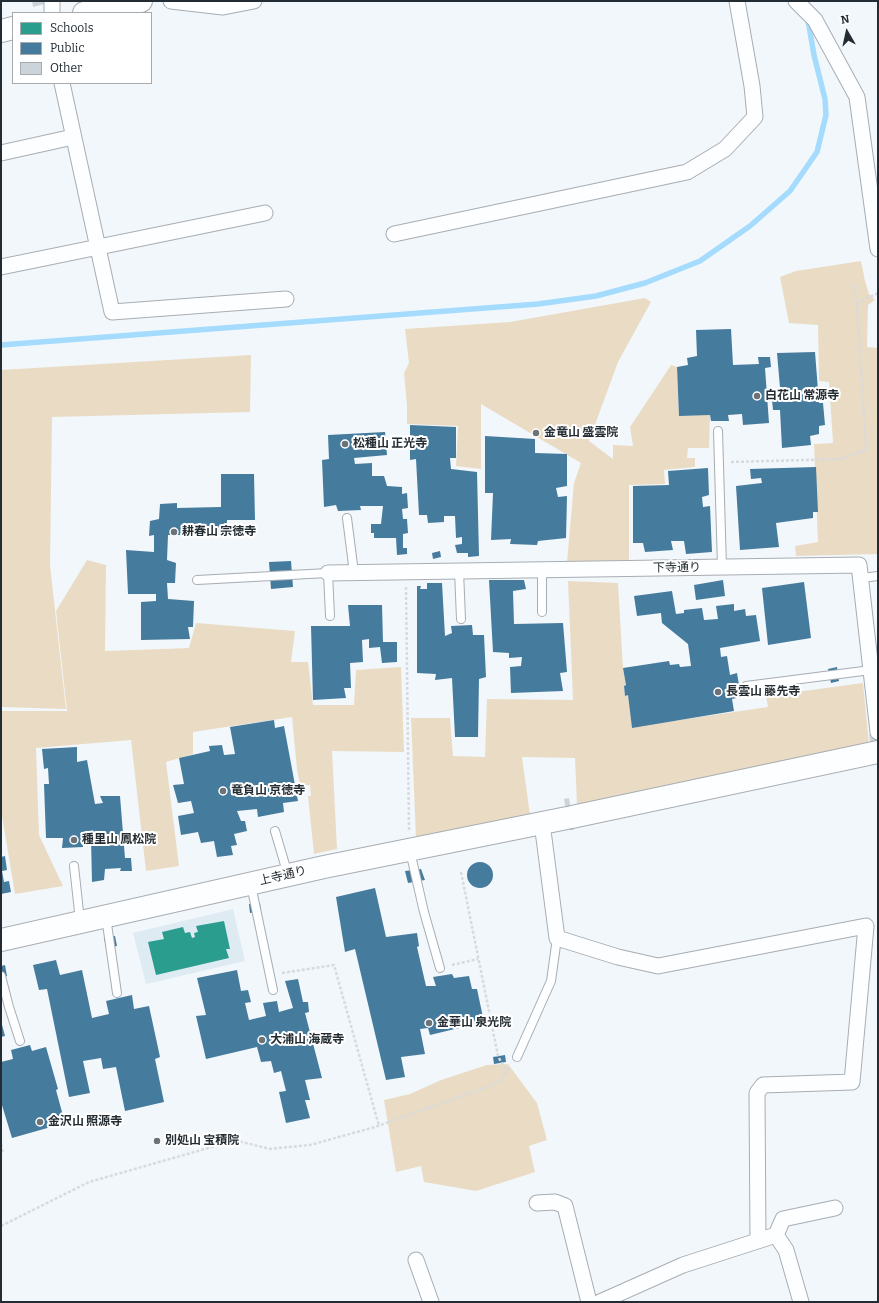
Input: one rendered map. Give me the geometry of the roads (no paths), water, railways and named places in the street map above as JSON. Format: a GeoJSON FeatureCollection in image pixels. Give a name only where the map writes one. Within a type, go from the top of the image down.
{"type":"FeatureCollection","features":[{"type":"Feature","properties":{"kind":"street"},"geometry":{"type":"LineString","coordinates":[[52,1],[52,12]]}},
{"type":"Feature","properties":{"kind":"street"},"geometry":{"type":"LineString","coordinates":[[89,12],[141,1]]}},
{"type":"Feature","properties":{"kind":"street"},"geometry":{"type":"LineString","coordinates":[[171,1],[224,7],[254,1]]}},
{"type":"Feature","properties":{"kind":"street"},"geometry":{"type":"LineString","coordinates":[[394,234],[687,172],[725,149],[755,117],[752,86],[736,1]]}},
{"type":"Feature","properties":{"kind":"street"},"geometry":{"type":"LineString","coordinates":[[796,1],[815,20],[857,97],[878,249]]}},
{"type":"Feature","properties":{"kind":"street"},"geometry":{"type":"LineString","coordinates":[[1,31],[12,28]]}},
{"type":"Feature","properties":{"kind":"street"},"geometry":{"type":"LineString","coordinates":[[62,84],[112,312],[286,299]]}},
{"type":"Feature","properties":{"kind":"street"},"geometry":{"type":"LineString","coordinates":[[1,153],[74,137]]}},
{"type":"Feature","properties":{"kind":"street"},"geometry":{"type":"LineString","coordinates":[[1,267],[265,213]]}},
{"type":"Feature","properties":{"kind":"street","name":"下寺通り"},"geometry":{"type":"LineString","coordinates":[[328,574],[859,565],[878,732]]}},
{"type":"Feature","properties":{"kind":"street","name":"上寺通り"},"geometry":{"type":"LineString","coordinates":[[1,940],[288,876],[570,818],[878,752]]}},
{"type":"Feature","properties":{"kind":"street"},"geometry":{"type":"LineString","coordinates":[[542,823],[558,938],[618,957],[658,966],[872,925],[852,1082],[763,1085],[756,1093],[758,1240]]}},
{"type":"Feature","properties":{"kind":"street"},"geometry":{"type":"LineString","coordinates":[[537,1203],[555,1202],[565,1206],[590,1302]]}},
{"type":"Feature","properties":{"kind":"street"},"geometry":{"type":"LineString","coordinates":[[600,1302],[682,1265],[776,1234],[783,1219],[835,1208]]}},
{"type":"Feature","properties":{"kind":"street"},"geometry":{"type":"LineString","coordinates":[[776,1234],[786,1250],[801,1302]]}},
{"type":"Feature","properties":{"kind":"street"},"geometry":{"type":"LineString","coordinates":[[416,1260],[432,1302]]}},
{"type":"Feature","properties":{"kind":"lane"},"geometry":{"type":"LineString","coordinates":[[718,430],[722,567]]}},
{"type":"Feature","properties":{"kind":"lane"},"geometry":{"type":"LineString","coordinates":[[347,518],[354,573]]}},
{"type":"Feature","properties":{"kind":"lane"},"geometry":{"type":"LineString","coordinates":[[542,570],[542,612]]}},
{"type":"Feature","properties":{"kind":"lane"},"geometry":{"type":"LineString","coordinates":[[459,571],[461,618]]}},
{"type":"Feature","properties":{"kind":"lane"},"geometry":{"type":"LineString","coordinates":[[197,580],[328,574],[330,616]]}},
{"type":"Feature","properties":{"kind":"lane"},"geometry":{"type":"LineString","coordinates":[[861,578],[878,576]]}},
{"type":"Feature","properties":{"kind":"lane"},"geometry":{"type":"LineString","coordinates":[[746,686],[871,670]]}},
{"type":"Feature","properties":{"kind":"lane"},"geometry":{"type":"LineString","coordinates":[[275,831],[288,876]]}},
{"type":"Feature","properties":{"kind":"lane"},"geometry":{"type":"LineString","coordinates":[[410,850],[424,912],[440,968]]}},
{"type":"Feature","properties":{"kind":"lane"},"geometry":{"type":"LineString","coordinates":[[74,866],[80,922]]}},
{"type":"Feature","properties":{"kind":"lane"},"geometry":{"type":"LineString","coordinates":[[251,884],[273,990]]}},
{"type":"Feature","properties":{"kind":"lane"},"geometry":{"type":"LineString","coordinates":[[106,916],[117,993]]}},
{"type":"Feature","properties":{"kind":"lane"},"geometry":{"type":"LineString","coordinates":[[517,1057],[551,981],[558,938]]}},
{"type":"Feature","properties":{"kind":"lane"},"geometry":{"type":"LineString","coordinates":[[1,976],[20,1041]]}},
{"type":"Feature","properties":{"kind":"waterway"},"geometry":{"type":"LineString","coordinates":[[1,345],[538,304],[596,296],[645,283],[700,261],[750,226],[790,191],[817,152],[826,115],[825,99],[814,55],[808,20]]}},
{"type":"Feature","properties":{"kind":"place","name":"白花山 常源寺"},"geometry":{"type":"Point","coordinates":[757,396]}},
{"type":"Feature","properties":{"kind":"place","name":"金竜山 盛雲院"},"geometry":{"type":"Point","coordinates":[536,433]}},
{"type":"Feature","properties":{"kind":"place","name":"松種山 正光寺"},"geometry":{"type":"Point","coordinates":[345,444]}},
{"type":"Feature","properties":{"kind":"place","name":"耕春山 宗徳寺"},"geometry":{"type":"Point","coordinates":[174,532]}},
{"type":"Feature","properties":{"kind":"place","name":"長雲山 藤先寺"},"geometry":{"type":"Point","coordinates":[718,692]}},
{"type":"Feature","properties":{"kind":"place","name":"竜負山 京徳寺"},"geometry":{"type":"Point","coordinates":[223,791]}},
{"type":"Feature","properties":{"kind":"place","name":"種里山 鳳松院"},"geometry":{"type":"Point","coordinates":[74,840]}},
{"type":"Feature","properties":{"kind":"place","name":"金華山 泉光院"},"geometry":{"type":"Point","coordinates":[429,1023]}},
{"type":"Feature","properties":{"kind":"place","name":"大浦山 海蔵寺"},"geometry":{"type":"Point","coordinates":[262,1040]}},
{"type":"Feature","properties":{"kind":"place","name":"金沢山 照源寺"},"geometry":{"type":"Point","coordinates":[40,1122]}},
{"type":"Feature","properties":{"kind":"place","name":"別処山 宝積院"},"geometry":{"type":"Point","coordinates":[157,1141]}}]}
